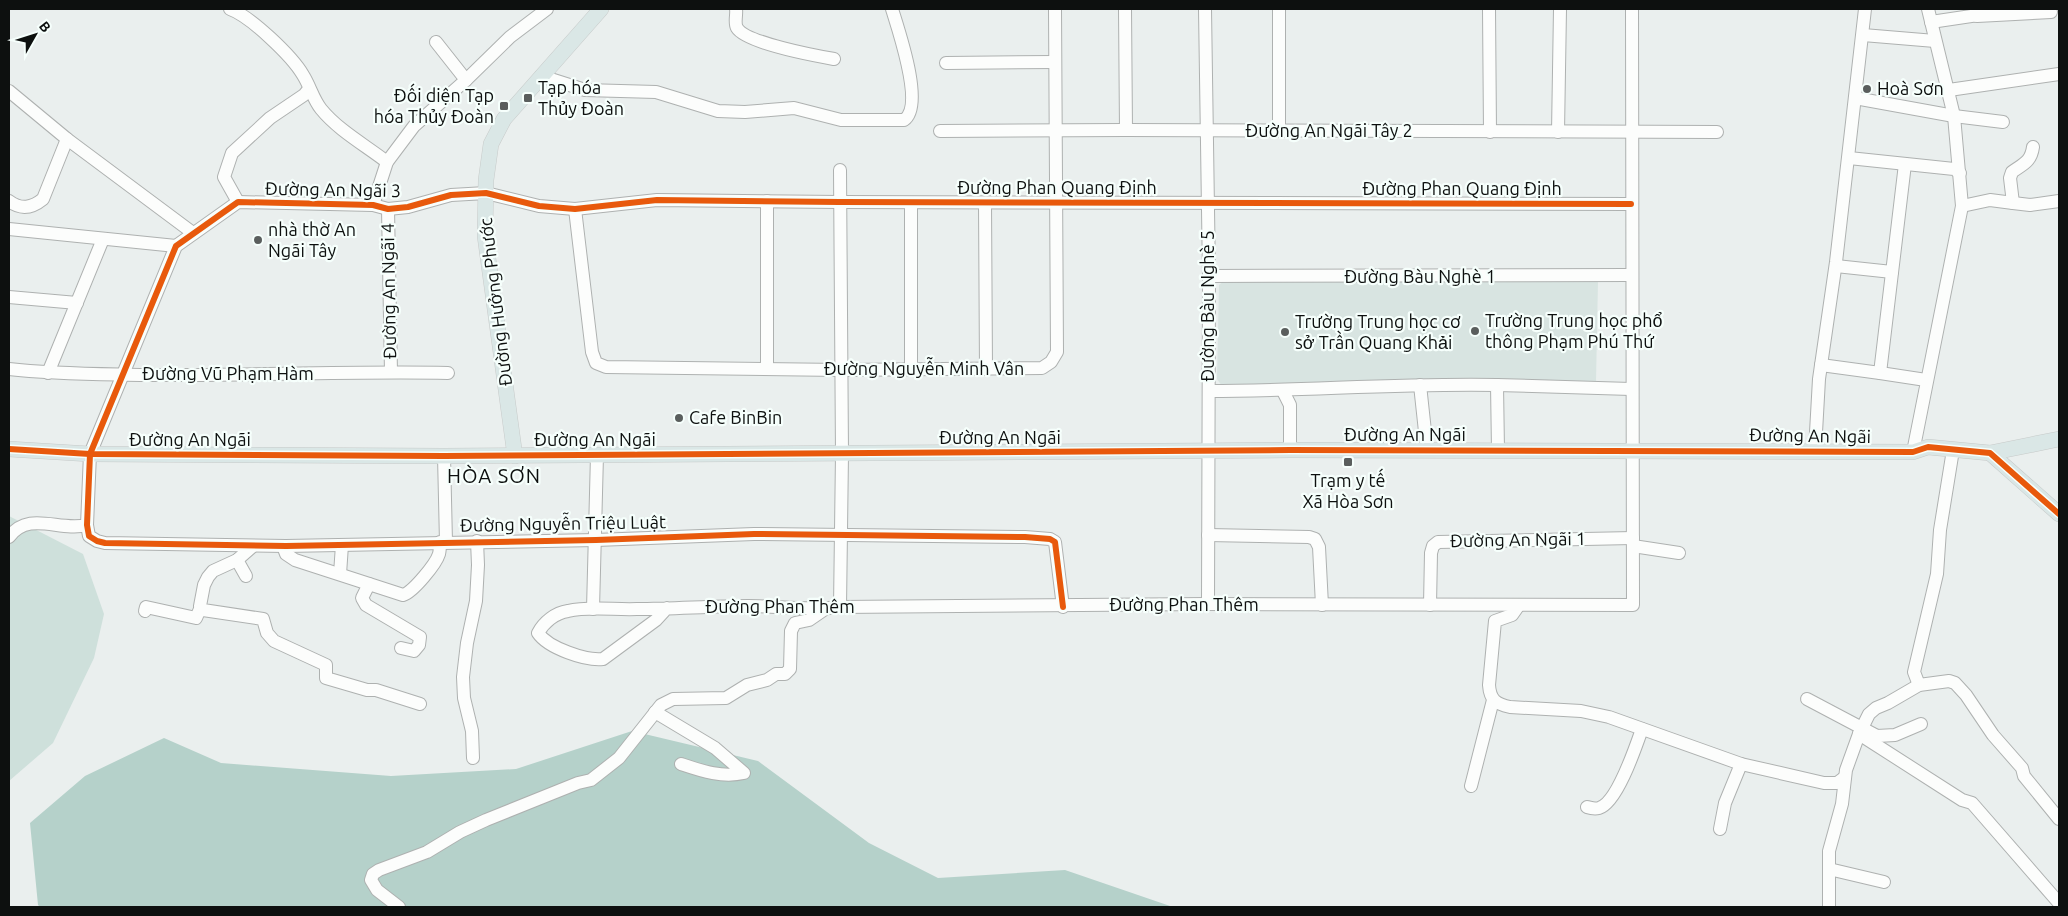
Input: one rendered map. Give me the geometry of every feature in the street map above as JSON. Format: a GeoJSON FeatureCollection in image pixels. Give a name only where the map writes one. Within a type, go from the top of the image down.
{"type":"FeatureCollection","features":[{"type":"Feature","properties":{"kind":"main road","name":"Đường Hưởng Phước"},"geometry":{"type":"LineString","coordinates":[[515,456],[485,236],[486,193],[491,144],[504,119],[601,9]]}},
{"type":"Feature","properties":{"kind":"main road","name":"Đường An Ngãi"},"geometry":{"type":"LineString","coordinates":[[9,449],[90,454],[444,456],[1290,450],[1815,450],[1913,452],[1928,447],[1990,453],[2059,440]]}},
{"type":"Feature","properties":{"kind":"main road"},"geometry":{"type":"LineString","coordinates":[[1990,453],[2059,514]]}},
{"type":"Feature","properties":{"kind":"street"},"geometry":{"type":"LineString","coordinates":[[230,9],[251,21],[290,58],[303,75],[320,108],[332,121],[386,162]]}},
{"type":"Feature","properties":{"kind":"street"},"geometry":{"type":"LineString","coordinates":[[373,205],[386,162],[414,126],[466,80],[533,13],[547,9]]}},
{"type":"Feature","properties":{"kind":"street"},"geometry":{"type":"LineString","coordinates":[[736,9],[736,25],[742,33],[792,51],[834,59]]}},
{"type":"Feature","properties":{"kind":"street"},"geometry":{"type":"LineString","coordinates":[[541,76],[585,90],[656,92],[718,111],[745,112],[794,108],[841,120],[904,120],[910,110],[911,79],[892,9]]}},
{"type":"Feature","properties":{"kind":"street","name":"Đường Nguyễn Minh Vân"},"geometry":{"type":"LineString","coordinates":[[576,209],[592,352],[596,363],[606,367],[841,370],[1042,368],[1051,362],[1057,352],[1055,9]]}},
{"type":"Feature","properties":{"kind":"street"},"geometry":{"type":"LineString","coordinates":[[1125,9],[1126,130]]}},
{"type":"Feature","properties":{"kind":"street","name":"Đường Bàu Nghè 5"},"geometry":{"type":"LineString","coordinates":[[1206,9],[1209,276],[1208,604]]}},
{"type":"Feature","properties":{"kind":"street"},"geometry":{"type":"LineString","coordinates":[[1279,9],[1279,131]]}},
{"type":"Feature","properties":{"kind":"street"},"geometry":{"type":"LineString","coordinates":[[1489,9],[1490,132]]}},
{"type":"Feature","properties":{"kind":"street"},"geometry":{"type":"LineString","coordinates":[[1558,132],[1560,9]]}},
{"type":"Feature","properties":{"kind":"street","name":"Đường Phan Thêm"},"geometry":{"type":"LineString","coordinates":[[666,608],[656,620],[603,659],[593,660],[550,645],[538,633],[543,624],[565,611],[587,609],[742,606],[825,609],[840,607],[1208,604],[1633,605],[1632,9]]}},
{"type":"Feature","properties":{"kind":"street"},"geometry":{"type":"LineString","coordinates":[[1815,450],[1821,365],[1836,266],[1865,9]]}},
{"type":"Feature","properties":{"kind":"street"},"geometry":{"type":"LineString","coordinates":[[1913,452],[1962,206],[1954,116],[1928,9]]}},
{"type":"Feature","properties":{"kind":"street"},"geometry":{"type":"LineString","coordinates":[[1931,22],[1980,12],[2051,12]]}},
{"type":"Feature","properties":{"kind":"street"},"geometry":{"type":"LineString","coordinates":[[1863,35],[1935,41]]}},
{"type":"Feature","properties":{"kind":"street"},"geometry":{"type":"LineString","coordinates":[[436,42],[466,80]]}},
{"type":"Feature","properties":{"kind":"street"},"geometry":{"type":"LineString","coordinates":[[946,63],[1055,62]]}},
{"type":"Feature","properties":{"kind":"street"},"geometry":{"type":"LineString","coordinates":[[1949,90],[2059,74]]}},
{"type":"Feature","properties":{"kind":"street"},"geometry":{"type":"LineString","coordinates":[[9,537],[21,525],[30,522],[79,527],[87,525],[90,454],[176,246],[238,202],[224,178],[232,153],[270,118],[304,96],[309,89]]}},
{"type":"Feature","properties":{"kind":"street"},"geometry":{"type":"LineString","coordinates":[[9,91],[67,139],[193,233]]}},
{"type":"Feature","properties":{"kind":"street"},"geometry":{"type":"LineString","coordinates":[[1855,98],[1954,116],[2002,122]]}},
{"type":"Feature","properties":{"kind":"street","name":"Đường An Ngãi Tây 2"},"geometry":{"type":"LineString","coordinates":[[940,132],[1126,130],[1717,132]]}},
{"type":"Feature","properties":{"kind":"street"},"geometry":{"type":"LineString","coordinates":[[9,202],[19,207],[26,207],[43,199],[48,192],[67,139]]}},
{"type":"Feature","properties":{"kind":"street"},"geometry":{"type":"LineString","coordinates":[[2013,203],[2010,178],[2012,172],[2027,163],[2032,156],[2033,147]]}},
{"type":"Feature","properties":{"kind":"street"},"geometry":{"type":"LineString","coordinates":[[1848,158],[1954,169],[1960,172]]}},
{"type":"Feature","properties":{"kind":"street"},"geometry":{"type":"LineString","coordinates":[[1880,373],[1905,164]]}},
{"type":"Feature","properties":{"kind":"street"},"geometry":{"type":"LineString","coordinates":[[840,170],[842,454],[840,607]]}},
{"type":"Feature","properties":{"kind":"street","name":"Đường Phan Quang Định"},"geometry":{"type":"LineString","coordinates":[[486,193],[539,206],[576,209],[657,200],[911,203],[1631,204]]}},
{"type":"Feature","properties":{"kind":"street","name":"Đường An Ngãi 3"},"geometry":{"type":"LineString","coordinates":[[238,202],[373,205],[388,209],[408,207],[452,194],[486,193]]}},
{"type":"Feature","properties":{"kind":"street"},"geometry":{"type":"LineString","coordinates":[[1962,206],[1990,200],[2030,205],[2059,201]]}},
{"type":"Feature","properties":{"kind":"street"},"geometry":{"type":"LineString","coordinates":[[766,369],[767,201]]}},
{"type":"Feature","properties":{"kind":"street"},"geometry":{"type":"LineString","coordinates":[[911,203],[912,370]]}},
{"type":"Feature","properties":{"kind":"street"},"geometry":{"type":"LineString","coordinates":[[985,203],[986,369]]}},
{"type":"Feature","properties":{"kind":"street","name":"Đường An Ngãi 4"},"geometry":{"type":"LineString","coordinates":[[388,209],[391,372]]}},
{"type":"Feature","properties":{"kind":"street"},"geometry":{"type":"LineString","coordinates":[[9,229],[176,246]]}},
{"type":"Feature","properties":{"kind":"street"},"geometry":{"type":"LineString","coordinates":[[48,373],[102,239]]}},
{"type":"Feature","properties":{"kind":"street"},"geometry":{"type":"LineString","coordinates":[[1836,266],[1892,272]]}},
{"type":"Feature","properties":{"kind":"street","name":"Đường Bàu Nghè 1"},"geometry":{"type":"LineString","coordinates":[[1209,276],[1631,276]]}},
{"type":"Feature","properties":{"kind":"street"},"geometry":{"type":"LineString","coordinates":[[9,297],[77,303]]}},
{"type":"Feature","properties":{"kind":"street"},"geometry":{"type":"LineString","coordinates":[[1821,365],[1926,380]]}},
{"type":"Feature","properties":{"kind":"street","name":"Đường Vũ Phạm Hàm"},"geometry":{"type":"LineString","coordinates":[[9,369],[48,373],[123,374],[448,373]]}},
{"type":"Feature","properties":{"kind":"street"},"geometry":{"type":"LineString","coordinates":[[1209,391],[1283,391],[1420,385],[1632,389]]}},
{"type":"Feature","properties":{"kind":"street"},"geometry":{"type":"LineString","coordinates":[[1420,385],[1427,450]]}},
{"type":"Feature","properties":{"kind":"street"},"geometry":{"type":"LineString","coordinates":[[1497,385],[1498,450]]}},
{"type":"Feature","properties":{"kind":"street"},"geometry":{"type":"LineString","coordinates":[[1283,391],[1290,405],[1290,450]]}},
{"type":"Feature","properties":{"kind":"street"},"geometry":{"type":"LineString","coordinates":[[1919,685],[1914,672],[1937,574],[1940,530],[1953,450]]}},
{"type":"Feature","properties":{"kind":"street"},"geometry":{"type":"LineString","coordinates":[[587,609],[596,540],[597,455]]}},
{"type":"Feature","properties":{"kind":"street"},"geometry":{"type":"LineString","coordinates":[[283,546],[286,554],[291,558],[400,595],[409,593],[436,561],[443,542],[444,456]]}},
{"type":"Feature","properties":{"kind":"street","name":"Đường Nguyễn Triệu Luật"},"geometry":{"type":"LineString","coordinates":[[87,525],[89,536],[105,543],[253,546],[596,540],[754,534],[1050,539],[1055,542],[1063,606]]}},
{"type":"Feature","properties":{"kind":"street"},"geometry":{"type":"LineString","coordinates":[[1208,536],[1309,537],[1315,539],[1319,547],[1322,605]]}},
{"type":"Feature","properties":{"kind":"street"},"geometry":{"type":"LineString","coordinates":[[473,758],[472,731],[464,698],[463,678],[467,644],[476,601],[477,541]]}},
{"type":"Feature","properties":{"kind":"street","name":"Đường An Ngãi 1"},"geometry":{"type":"LineString","coordinates":[[1430,605],[1431,553],[1433,546],[1438,542],[1633,542]]}},
{"type":"Feature","properties":{"kind":"street"},"geometry":{"type":"LineString","coordinates":[[1633,542],[1679,553]]}},
{"type":"Feature","properties":{"kind":"street"},"geometry":{"type":"LineString","coordinates":[[340,574],[342,545]]}},
{"type":"Feature","properties":{"kind":"street"},"geometry":{"type":"LineString","coordinates":[[203,610],[200,606],[204,585],[208,577],[213,571],[237,560],[253,546]]}},
{"type":"Feature","properties":{"kind":"street"},"geometry":{"type":"LineString","coordinates":[[237,560],[246,576]]}},
{"type":"Feature","properties":{"kind":"street"},"geometry":{"type":"LineString","coordinates":[[369,584],[362,598],[366,605],[420,637],[419,645],[414,651],[401,648]]}},
{"type":"Feature","properties":{"kind":"street"},"geometry":{"type":"LineString","coordinates":[[1495,605],[1496,621],[1489,685],[1493,700],[1498,704],[1510,707],[1581,711],[1609,717],[1740,764],[1824,783],[1837,783],[1844,777]]}},
{"type":"Feature","properties":{"kind":"street"},"geometry":{"type":"LineString","coordinates":[[1496,621],[1512,615],[1519,605]]}},
{"type":"Feature","properties":{"kind":"street"},"geometry":{"type":"LineString","coordinates":[[145,611],[146,607],[196,618],[200,609],[263,619],[267,633],[274,641],[326,665],[326,678],[367,690],[376,690],[420,704]]}},
{"type":"Feature","properties":{"kind":"street"},"geometry":{"type":"LineString","coordinates":[[399,907],[377,890],[371,880],[373,874],[427,852],[486,820],[578,783],[591,780],[619,758],[661,705],[673,700],[726,698],[748,685],[767,680],[776,674],[785,674],[790,669],[791,631],[795,622],[810,620],[825,609]]}},
{"type":"Feature","properties":{"kind":"street"},"geometry":{"type":"LineString","coordinates":[[1829,907],[1829,851],[1842,804],[1844,777],[1860,732],[1869,714],[1876,708],[1919,685],[1949,681],[1960,688],[1993,734],[2022,768],[2024,776],[2059,819]]}},
{"type":"Feature","properties":{"kind":"street"},"geometry":{"type":"LineString","coordinates":[[1807,698],[1962,800],[1972,803],[2059,903]]}},
{"type":"Feature","properties":{"kind":"street"},"geometry":{"type":"LineString","coordinates":[[1471,786],[1493,700]]}},
{"type":"Feature","properties":{"kind":"street"},"geometry":{"type":"LineString","coordinates":[[655,712],[714,748],[744,773],[732,776],[716,774],[681,764]]}},
{"type":"Feature","properties":{"kind":"street"},"geometry":{"type":"LineString","coordinates":[[1860,732],[1877,736],[1895,735],[1921,724]]}},
{"type":"Feature","properties":{"kind":"street"},"geometry":{"type":"LineString","coordinates":[[1587,807],[1599,808],[1612,795],[1622,779],[1642,729]]}},
{"type":"Feature","properties":{"kind":"street"},"geometry":{"type":"LineString","coordinates":[[1720,829],[1725,803],[1740,764]]}},
{"type":"Feature","properties":{"kind":"street"},"geometry":{"type":"LineString","coordinates":[[1829,869],[1884,882]]}},
{"type":"Feature","properties":{"kind":"shaded area","name":"Trường Trung học phổ thông Phạm Phú Thứ"},"geometry":{"type":"Polygon","coordinates":[[[1226,279],[1598,281],[1596,382],[1222,386],[1217,379],[1219,285],[1226,279]]]}},
{"type":"Feature","properties":{"kind":"shaded area"},"geometry":{"type":"Polygon","coordinates":[[[9,516],[83,554],[104,614],[94,658],[53,743],[9,781],[9,516]]]}},
{"type":"Feature","properties":{"kind":"green space"},"geometry":{"type":"Polygon","coordinates":[[[632,731],[758,761],[869,843],[938,878],[1065,870],[1173,907],[40,907],[38,905],[30,823],[85,776],[164,738],[221,763],[391,776],[516,769],[632,731]]]}},
{"type":"Feature","properties":{"kind":"cycle path"},"geometry":{"type":"LineString","coordinates":[[1063,607],[1055,542],[1050,539],[1025,537],[754,534],[596,540],[286,546],[105,543],[89,536],[87,525],[90,454],[176,246],[238,202],[373,205],[388,209],[408,207],[451,195],[486,193],[539,206],[575,209],[657,200],[1631,204]]}},
{"type":"Feature","properties":{"kind":"cycle path"},"geometry":{"type":"LineString","coordinates":[[9,449],[90,454],[444,456],[1290,450],[1913,452],[1928,447],[1990,453],[2059,514]]}},
{"type":"Feature","properties":{"kind":"place","name":"Hoà Sơn"},"geometry":{"type":"Point","coordinates":[1867,89]}},
{"type":"Feature","properties":{"kind":"place","name":"Tạp hóa Thủy Đoàn"},"geometry":{"type":"Point","coordinates":[528,98]}},
{"type":"Feature","properties":{"kind":"place","name":"Đối diện Tạp hóa Thủy Đoàn"},"geometry":{"type":"Point","coordinates":[504,106]}},
{"type":"Feature","properties":{"kind":"place","name":"nhà thờ An Ngãi Tây"},"geometry":{"type":"Point","coordinates":[258,240]}},
{"type":"Feature","properties":{"kind":"place","name":"Trường Trung học phổ thông Phạm Phú Thứ"},"geometry":{"type":"Point","coordinates":[1475,331]}},
{"type":"Feature","properties":{"kind":"place","name":"Trường Trung học cơ sở Trần Quang Khải"},"geometry":{"type":"Point","coordinates":[1285,332]}},
{"type":"Feature","properties":{"kind":"place","name":"Cafe BinBin"},"geometry":{"type":"Point","coordinates":[679,418]}},
{"type":"Feature","properties":{"kind":"place","name":"Trạm y tế Xã Hòa Sơn"},"geometry":{"type":"Point","coordinates":[1348,462]}},
{"type":"Feature","properties":{"kind":"district","name":"HÒA SƠN"},"geometry":{"type":"Point","coordinates":[494,476]}}]}
